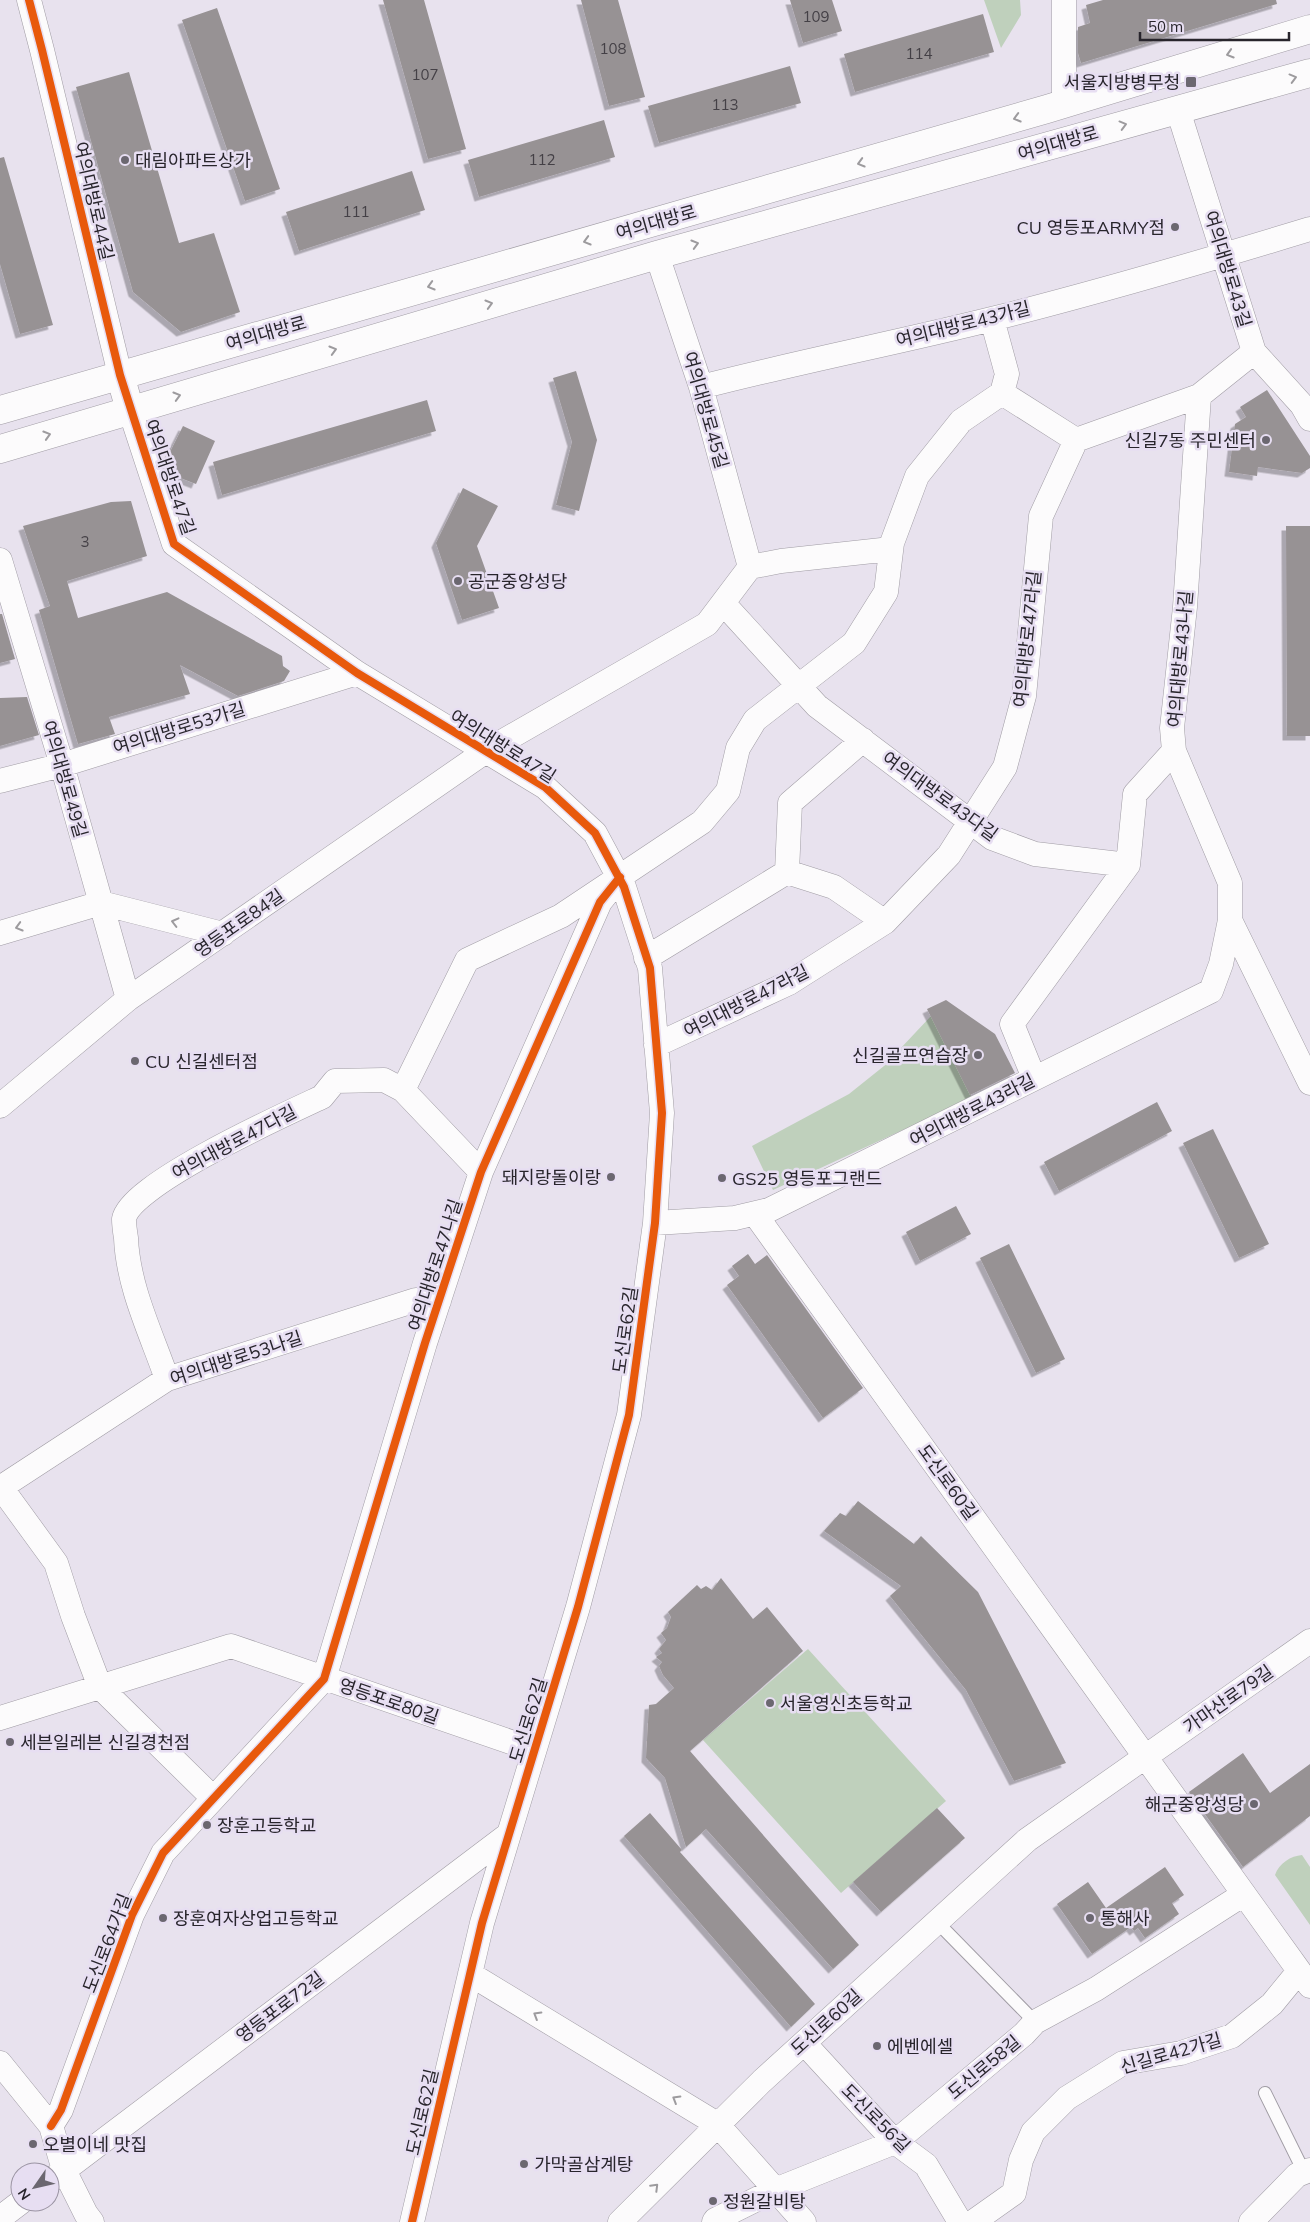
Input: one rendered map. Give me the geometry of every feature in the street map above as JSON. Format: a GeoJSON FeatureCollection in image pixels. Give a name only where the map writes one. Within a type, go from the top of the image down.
{"type":"FeatureCollection","features":[{"type":"Feature","properties":{"kind":"main road","name":"여의대방로"},"geometry":{"type":"LineString","coordinates":[[0,410],[1064,104],[1310,29]]}},
{"type":"Feature","properties":{"kind":"main road","name":"여의대방로"},"geometry":{"type":"LineString","coordinates":[[0,449],[657,255],[1310,73]]}},
{"type":"Feature","properties":{"kind":"main road"},"geometry":{"type":"LineString","coordinates":[[1166,74],[1178,110]]}},
{"type":"Feature","properties":{"kind":"main road"},"geometry":{"type":"LineString","coordinates":[[1064,104],[1076,138]]}},
{"type":"Feature","properties":{"kind":"main road","name":"여의대방로44길"},"geometry":{"type":"LineString","coordinates":[[120,376],[130,410]]}},
{"type":"Feature","properties":{"kind":"street","name":"여의대방로44길"},"geometry":{"type":"LineString","coordinates":[[29,0],[120,376]]}},
{"type":"Feature","properties":{"kind":"street"},"geometry":{"type":"LineString","coordinates":[[1064,0],[1064,104]]}},
{"type":"Feature","properties":{"kind":"street","name":"여의대방로43길"},"geometry":{"type":"LineString","coordinates":[[1178,110],[1254,352],[1307,409]]}},
{"type":"Feature","properties":{"kind":"street","name":"여의대방로43가길"},"geometry":{"type":"LineString","coordinates":[[701,388],[783,366],[992,319],[1224,255],[1310,229]]}},
{"type":"Feature","properties":{"kind":"street","name":"여의대방로45길"},"geometry":{"type":"LineString","coordinates":[[657,255],[701,388],[750,568]]}},
{"type":"Feature","properties":{"kind":"street"},"geometry":{"type":"LineString","coordinates":[[403,1090],[467,960],[561,916],[702,822],[728,791],[738,748],[755,720],[854,643],[886,592],[891,548],[917,476],[961,421],[1002,393],[1008,374],[992,319]]}},
{"type":"Feature","properties":{"kind":"street"},"geometry":{"type":"LineString","coordinates":[[1002,393],[1076,440],[1199,396],[1254,352]]}},
{"type":"Feature","properties":{"kind":"street","name":"여의대방로43나길"},"geometry":{"type":"LineString","coordinates":[[1199,396],[1185,607],[1172,728],[1174,751],[1230,883],[1230,920],[1310,1083]]}},
{"type":"Feature","properties":{"kind":"street","name":"여의대방로47길"},"geometry":{"type":"LineString","coordinates":[[130,410],[174,544],[357,674],[545,788],[595,833],[624,887],[650,968],[662,1113],[655,1224]]}},
{"type":"Feature","properties":{"kind":"street","name":"여의대방로47라길"},"geometry":{"type":"LineString","coordinates":[[656,1045],[789,983],[885,922],[950,855],[1005,766],[1024,696],[1041,516],[1076,440]]}},
{"type":"Feature","properties":{"kind":"street"},"geometry":{"type":"LineString","coordinates":[[486,751],[707,624],[750,568],[781,561],[891,548]]}},
{"type":"Feature","properties":{"kind":"street","name":"여의대방로49길"},"geometry":{"type":"LineString","coordinates":[[0,560],[62,764],[128,999]]}},
{"type":"Feature","properties":{"kind":"street","name":"여의대방로43다길"},"geometry":{"type":"LineString","coordinates":[[723,603],[817,706],[992,838],[1035,854],[1128,865]]}},
{"type":"Feature","properties":{"kind":"street","name":"여의대방로53가길"},"geometry":{"type":"LineString","coordinates":[[0,781],[62,764],[357,674]]}},
{"type":"Feature","properties":{"kind":"street"},"geometry":{"type":"LineString","coordinates":[[787,872],[790,803],[863,740]]}},
{"type":"Feature","properties":{"kind":"street","name":"영등포로84길"},"geometry":{"type":"LineString","coordinates":[[0,1106],[128,999],[486,751]]}},
{"type":"Feature","properties":{"kind":"street"},"geometry":{"type":"LineString","coordinates":[[1034,1078],[1012,1024],[1128,865],[1136,794],[1174,751]]}},
{"type":"Feature","properties":{"kind":"street"},"geometry":{"type":"LineString","coordinates":[[646,958],[787,872],[834,887],[885,922]]}},
{"type":"Feature","properties":{"kind":"street","name":"여의대방로47나길"},"geometry":{"type":"LineString","coordinates":[[324,1679],[439,1301],[481,1172],[600,902],[620,878]]}},
{"type":"Feature","properties":{"kind":"street"},"geometry":{"type":"LineString","coordinates":[[0,932],[100,904],[223,934]]}},
{"type":"Feature","properties":{"kind":"street","name":"여의대방로43라길"},"geometry":{"type":"LineString","coordinates":[[655,1224],[735,1218],[755,1214],[778,1206],[1211,991],[1221,964],[1230,920]]}},
{"type":"Feature","properties":{"kind":"street","name":"여의대방로47다길"},"geometry":{"type":"LineString","coordinates":[[168,1379],[131,1281],[124,1217],[135,1202],[150,1188],[195,1160],[322,1097],[335,1081],[384,1080],[403,1090],[481,1172]]}},
{"type":"Feature","properties":{"kind":"street","name":"도신로60길"},"geometry":{"type":"LineString","coordinates":[[620,2222],[717,2124],[1027,1840],[1144,1753],[755,1214]]}},
{"type":"Feature","properties":{"kind":"street","name":"도신로62길"},"geometry":{"type":"LineString","coordinates":[[412,2222],[482,1923],[578,1607],[628,1415],[655,1224]]}},
{"type":"Feature","properties":{"kind":"street","name":"여의대방로53나길"},"geometry":{"type":"LineString","coordinates":[[0,1487],[168,1379],[416,1300],[439,1301]]}},
{"type":"Feature","properties":{"kind":"street"},"geometry":{"type":"LineString","coordinates":[[0,1487],[56,1563],[73,1616],[100,1686],[213,1798]]}},
{"type":"Feature","properties":{"kind":"street","name":"가마산로79길"},"geometry":{"type":"LineString","coordinates":[[1144,1753],[1310,1641]]}},
{"type":"Feature","properties":{"kind":"street","name":"영등포로80길"},"geometry":{"type":"LineString","coordinates":[[0,1718],[231,1646],[534,1750]]}},
{"type":"Feature","properties":{"kind":"street","name":"도신로64가길"},"geometry":{"type":"LineString","coordinates":[[50,2126],[61,2110],[132,1915],[163,1853],[324,1679]]}},
{"type":"Feature","properties":{"kind":"street","name":"신길로42가길"},"geometry":{"type":"LineString","coordinates":[[973,2222],[1014,2193],[1021,2160],[1032,2132],[1067,2098],[1123,2063],[1181,2053],[1232,2036],[1305,1979],[1144,1753]]}},
{"type":"Feature","properties":{"kind":"street","name":"영등포로72길"},"geometry":{"type":"LineString","coordinates":[[60,2173],[509,1834]]}},
{"type":"Feature","properties":{"kind":"street","name":"도신로58길"},"geometry":{"type":"LineString","coordinates":[[714,2222],[775,2190],[895,2142],[1024,2034],[1034,2022],[1096,1989],[1244,1894]]}},
{"type":"Feature","properties":{"kind":"street"},"geometry":{"type":"LineString","coordinates":[[470,1974],[717,2124],[804,2222]]}},
{"type":"Feature","properties":{"kind":"street","name":"도신로56길"},"geometry":{"type":"LineString","coordinates":[[804,2043],[895,2142],[926,2165],[960,2222]]}},
{"type":"Feature","properties":{"kind":"street"},"geometry":{"type":"LineString","coordinates":[[0,2063],[50,2126],[55,2162]]}},
{"type":"Feature","properties":{"kind":"street"},"geometry":{"type":"LineString","coordinates":[[1251,2222],[1297,2175],[1307,2171]]}},
{"type":"Feature","properties":{"kind":"street"},"geometry":{"type":"LineString","coordinates":[[60,2179],[92,2222]]}},
{"type":"Feature","properties":{"kind":"street"},"geometry":{"type":"LineString","coordinates":[[0,2218],[10,2210]]}},
{"type":"Feature","properties":{"kind":"lane"},"geometry":{"type":"LineString","coordinates":[[937,1922],[1034,2022]]}},
{"type":"Feature","properties":{"kind":"lane"},"geometry":{"type":"LineString","coordinates":[[1265,2093],[1307,2171]]}},
{"type":"Feature","properties":{"kind":"green space"},"geometry":{"type":"Polygon","coordinates":[[[984,0],[1020,0],[1021,15],[1001,48],[984,0]]]}},
{"type":"Feature","properties":{"kind":"green space"},"geometry":{"type":"Polygon","coordinates":[[[931,1016],[972,1098],[773,1190],[752,1146],[849,1094],[884,1066],[931,1016]]]}},
{"type":"Feature","properties":{"kind":"green space"},"geometry":{"type":"Polygon","coordinates":[[[808,1649],[946,1801],[841,1893],[703,1740],[808,1649]]]}},
{"type":"Feature","properties":{"kind":"green space"},"geometry":{"type":"Polygon","coordinates":[[[1302,1855],[1310,1867],[1310,1925],[1275,1875],[1279,1867],[1286,1861],[1302,1855]]]}},
{"type":"Feature","properties":{"kind":"building"},"geometry":{"type":"Polygon","coordinates":[[[383,0],[424,0],[466,149],[428,159],[383,0]]]}},
{"type":"Feature","properties":{"kind":"building"},"geometry":{"type":"Polygon","coordinates":[[[581,0],[618,0],[645,97],[609,106],[581,0]]]}},
{"type":"Feature","properties":{"kind":"building"},"geometry":{"type":"Polygon","coordinates":[[[790,0],[832,0],[842,31],[803,43],[790,0]]]}},
{"type":"Feature","properties":{"kind":"building"},"geometry":{"type":"Polygon","coordinates":[[[1103,0],[1276,0],[1277,4],[1081,63],[1078,53],[1078,27],[1090,23],[1086,5],[1103,0]]]}},
{"type":"Feature","properties":{"kind":"building"},"geometry":{"type":"Polygon","coordinates":[[[217,8],[280,189],[245,201],[182,20],[217,8]]]}},
{"type":"Feature","properties":{"kind":"building"},"geometry":{"type":"Polygon","coordinates":[[[983,14],[994,52],[855,92],[844,54],[983,14]]]}},
{"type":"Feature","properties":{"kind":"building"},"geometry":{"type":"Polygon","coordinates":[[[790,66],[801,103],[659,143],[648,106],[790,66]]]}},
{"type":"Feature","properties":{"kind":"building","name":"대림아파트상가"},"geometry":{"type":"Polygon","coordinates":[[[129,72],[179,243],[214,233],[240,312],[181,332],[133,292],[76,87],[129,72]]]}},
{"type":"Feature","properties":{"kind":"building"},"geometry":{"type":"Polygon","coordinates":[[[604,120],[615,157],[479,197],[468,160],[604,120]]]}},
{"type":"Feature","properties":{"kind":"building"},"geometry":{"type":"Polygon","coordinates":[[[4,157],[53,325],[20,334],[0,264],[0,158],[4,157]]]}},
{"type":"Feature","properties":{"kind":"building"},"geometry":{"type":"Polygon","coordinates":[[[412,171],[425,210],[299,251],[286,212],[412,171]]]}},
{"type":"Feature","properties":{"kind":"building"},"geometry":{"type":"Polygon","coordinates":[[[576,371],[597,440],[579,511],[556,505],[572,442],[553,378],[576,371]]]}},
{"type":"Feature","properties":{"kind":"building","name":"신길7동 주민센터"},"geometry":{"type":"Polygon","coordinates":[[[1267,390],[1310,456],[1310,468],[1302,473],[1258,467],[1257,476],[1229,472],[1235,424],[1246,417],[1240,407],[1267,390]]]}},
{"type":"Feature","properties":{"kind":"building"},"geometry":{"type":"Polygon","coordinates":[[[427,400],[436,431],[222,495],[213,462],[427,400]]]}},
{"type":"Feature","properties":{"kind":"building"},"geometry":{"type":"Polygon","coordinates":[[[183,426],[215,441],[196,484],[165,472],[163,466],[183,426]]]}},
{"type":"Feature","properties":{"kind":"building"},"geometry":{"type":"Polygon","coordinates":[[[463,488],[498,506],[477,546],[499,608],[462,620],[436,543],[463,488]]]}},
{"type":"Feature","properties":{"kind":"building"},"geometry":{"type":"Polygon","coordinates":[[[131,501],[147,556],[67,581],[78,618],[167,592],[282,656],[283,666],[290,671],[284,681],[238,696],[180,665],[190,694],[109,717],[115,734],[78,744],[39,610],[50,606],[23,526],[111,502],[131,501]]]}},
{"type":"Feature","properties":{"kind":"building"},"geometry":{"type":"Polygon","coordinates":[[[1286,526],[1310,526],[1310,736],[1287,736],[1286,526]]]}},
{"type":"Feature","properties":{"kind":"building"},"geometry":{"type":"Polygon","coordinates":[[[0,614],[2,614],[15,659],[0,663],[0,614]]]}},
{"type":"Feature","properties":{"kind":"building"},"geometry":{"type":"Polygon","coordinates":[[[27,697],[39,735],[0,746],[0,698],[27,697]]]}},
{"type":"Feature","properties":{"kind":"building","name":"신길골프연습장"},"geometry":{"type":"Polygon","coordinates":[[[946,1000],[995,1034],[1015,1073],[970,1095],[927,1009],[946,1000]]]}},
{"type":"Feature","properties":{"kind":"building"},"geometry":{"type":"Polygon","coordinates":[[[1157,1102],[1172,1131],[1059,1191],[1044,1162],[1157,1102]]]}},
{"type":"Feature","properties":{"kind":"building"},"geometry":{"type":"Polygon","coordinates":[[[1213,1129],[1269,1244],[1239,1258],[1183,1143],[1213,1129]]]}},
{"type":"Feature","properties":{"kind":"building"},"geometry":{"type":"Polygon","coordinates":[[[956,1206],[971,1234],[920,1261],[906,1232],[956,1206]]]}},
{"type":"Feature","properties":{"kind":"building"},"geometry":{"type":"Polygon","coordinates":[[[1009,1244],[1065,1359],[1036,1373],[980,1258],[1009,1244]]]}},
{"type":"Feature","properties":{"kind":"building"},"geometry":{"type":"Polygon","coordinates":[[[748,1254],[755,1264],[767,1255],[863,1388],[823,1418],[727,1285],[739,1276],[732,1266],[748,1254]]]}},
{"type":"Feature","properties":{"kind":"building"},"geometry":{"type":"Polygon","coordinates":[[[858,1501],[914,1544],[921,1536],[978,1592],[1066,1763],[1014,1781],[966,1690],[890,1596],[901,1586],[824,1531],[840,1513],[846,1516],[858,1501]]]}},
{"type":"Feature","properties":{"kind":"building"},"geometry":{"type":"Polygon","coordinates":[[[721,1578],[753,1619],[767,1607],[803,1651],[690,1751],[859,1945],[833,1969],[706,1829],[686,1847],[665,1778],[646,1758],[649,1705],[656,1704],[674,1688],[663,1675],[659,1666],[662,1662],[656,1657],[662,1653],[659,1649],[666,1640],[661,1633],[667,1628],[671,1617],[668,1612],[697,1585],[701,1589],[706,1586],[712,1590],[721,1578]]]}},
{"type":"Feature","properties":{"kind":"building","name":"해군중앙성당"},"geometry":{"type":"Polygon","coordinates":[[[1243,1753],[1270,1793],[1310,1764],[1310,1816],[1243,1867],[1189,1792],[1243,1753]]]}},
{"type":"Feature","properties":{"kind":"building"},"geometry":{"type":"Polygon","coordinates":[[[937,1808],[965,1838],[881,1912],[853,1882],[937,1808]]]}},
{"type":"Feature","properties":{"kind":"building"},"geometry":{"type":"Polygon","coordinates":[[[650,1813],[682,1850],[680,1852],[815,2004],[791,2027],[624,1836],[650,1813]]]}},
{"type":"Feature","properties":{"kind":"building"},"geometry":{"type":"Polygon","coordinates":[[[1165,1867],[1184,1895],[1172,1903],[1179,1914],[1145,1938],[1138,1928],[1134,1931],[1131,1927],[1092,1954],[1057,1904],[1088,1882],[1106,1908],[1165,1867]]]}},
{"type":"Feature","properties":{"kind":"cycle path"},"geometry":{"type":"LineString","coordinates":[[29,0],[120,375],[174,544],[357,673],[545,787],[595,833],[624,887],[650,968],[662,1113],[655,1223],[629,1415],[578,1607],[482,1923],[412,2222]]}},
{"type":"Feature","properties":{"kind":"cycle path"},"geometry":{"type":"LineString","coordinates":[[51,2126],[61,2110],[132,1915],[163,1853],[324,1679],[425,1343],[481,1172],[600,902],[620,877]]}},
{"type":"Feature","properties":{"kind":"place","name":"서울지방병무청"},"geometry":{"type":"Point","coordinates":[1191,82]}},
{"type":"Feature","properties":{"kind":"place","name":"대림아파트상가"},"geometry":{"type":"Point","coordinates":[125,160]}},
{"type":"Feature","properties":{"kind":"place","name":"CU 영등포ARMY점"},"geometry":{"type":"Point","coordinates":[1175,227]}},
{"type":"Feature","properties":{"kind":"place","name":"신길7동 주민센터"},"geometry":{"type":"Point","coordinates":[1266,440]}},
{"type":"Feature","properties":{"kind":"place","name":"공군중앙성당"},"geometry":{"type":"Point","coordinates":[458,581]}},
{"type":"Feature","properties":{"kind":"place","name":"신길골프연습장"},"geometry":{"type":"Point","coordinates":[978,1055]}},
{"type":"Feature","properties":{"kind":"place","name":"CU 신길센터점"},"geometry":{"type":"Point","coordinates":[135,1061]}},
{"type":"Feature","properties":{"kind":"place","name":"돼지랑돌이랑"},"geometry":{"type":"Point","coordinates":[611,1177]}},
{"type":"Feature","properties":{"kind":"place","name":"GS25 영등포그랜드"},"geometry":{"type":"Point","coordinates":[722,1178]}},
{"type":"Feature","properties":{"kind":"place","name":"서울영신초등학교"},"geometry":{"type":"Point","coordinates":[770,1703]}},
{"type":"Feature","properties":{"kind":"place","name":"세븐일레븐 신길경천점"},"geometry":{"type":"Point","coordinates":[10,1742]}},
{"type":"Feature","properties":{"kind":"place","name":"해군중앙성당"},"geometry":{"type":"Point","coordinates":[1254,1804]}},
{"type":"Feature","properties":{"kind":"place","name":"장훈고등학교"},"geometry":{"type":"Point","coordinates":[207,1825]}},
{"type":"Feature","properties":{"kind":"place","name":"장훈여자상업고등학교"},"geometry":{"type":"Point","coordinates":[163,1918]}},
{"type":"Feature","properties":{"kind":"place","name":"통해사"},"geometry":{"type":"Point","coordinates":[1090,1918]}},
{"type":"Feature","properties":{"kind":"place","name":"에벤에셀"},"geometry":{"type":"Point","coordinates":[877,2046]}},
{"type":"Feature","properties":{"kind":"place","name":"오별이네 맛집"},"geometry":{"type":"Point","coordinates":[33,2144]}},
{"type":"Feature","properties":{"kind":"place","name":"가막골삼계탕"},"geometry":{"type":"Point","coordinates":[524,2164]}},
{"type":"Feature","properties":{"kind":"place","name":"정원갈비탕"},"geometry":{"type":"Point","coordinates":[713,2201]}}]}
